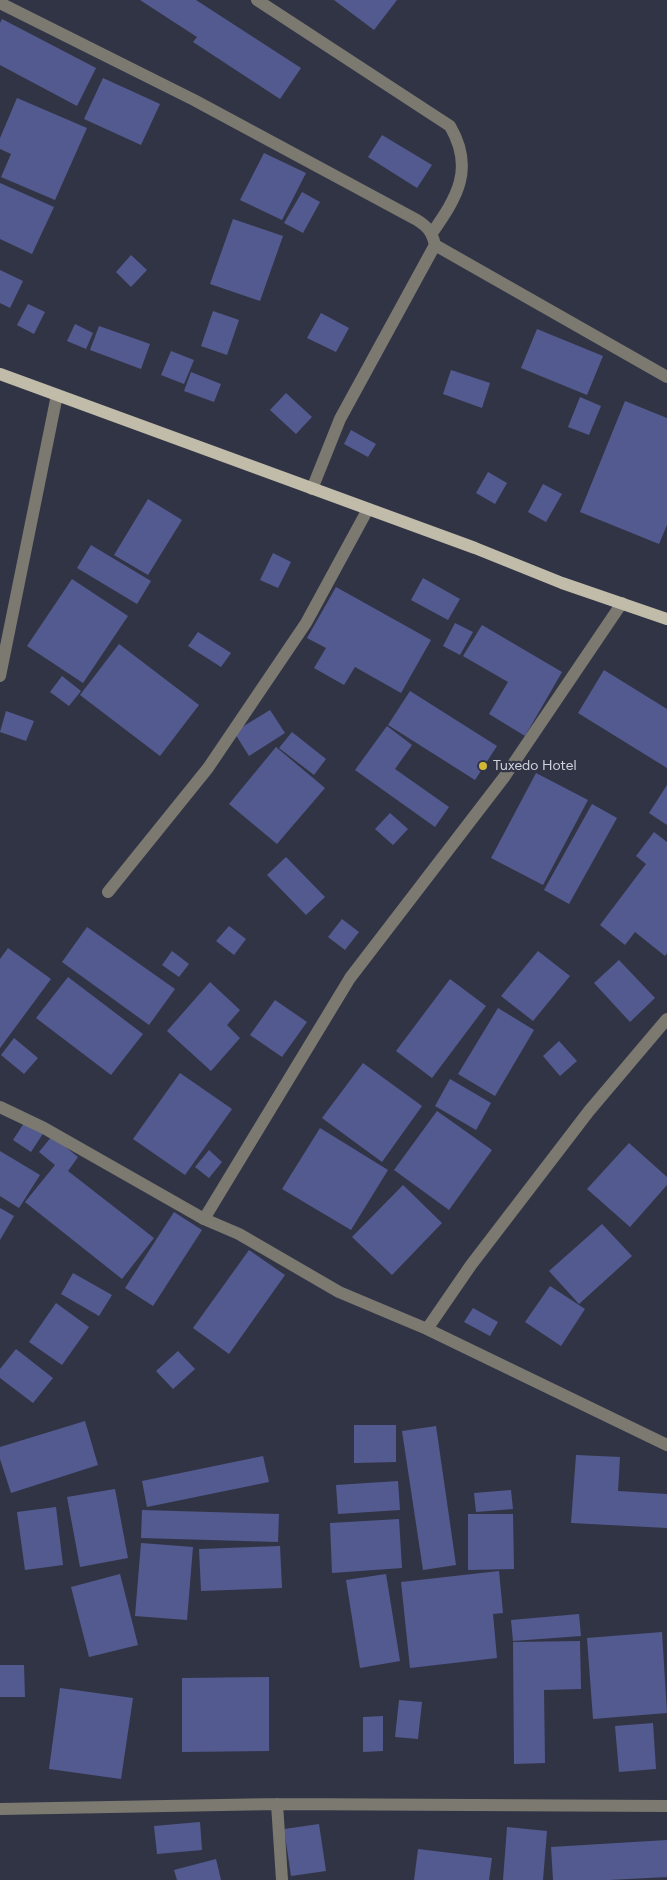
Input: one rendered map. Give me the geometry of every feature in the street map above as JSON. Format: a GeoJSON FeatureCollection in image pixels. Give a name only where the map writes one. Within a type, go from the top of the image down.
{"type":"FeatureCollection","features":[{"type":"Feature","properties":{"kind":"main road"},"geometry":{"type":"LineString","coordinates":[[0,374],[475,548],[562,583],[667,619]]}},
{"type":"Feature","properties":{"kind":"street"},"geometry":{"type":"LineString","coordinates":[[257,0],[450,126],[458,139],[461,156],[462,174],[456,195],[340,419],[312,488]]}},
{"type":"Feature","properties":{"kind":"street"},"geometry":{"type":"LineString","coordinates":[[0,3],[202,105],[426,225],[433,239],[667,377]]}},
{"type":"Feature","properties":{"kind":"street"},"geometry":{"type":"LineString","coordinates":[[0,676],[57,395]]}},
{"type":"Feature","properties":{"kind":"street"},"geometry":{"type":"LineString","coordinates":[[108,892],[208,768],[306,623],[368,509]]}},
{"type":"Feature","properties":{"kind":"street"},"geometry":{"type":"LineString","coordinates":[[204,1219],[350,978],[505,776],[622,603]]}},
{"type":"Feature","properties":{"kind":"street"},"geometry":{"type":"LineString","coordinates":[[427,1329],[471,1265],[589,1111],[667,1019]]}},
{"type":"Feature","properties":{"kind":"street"},"geometry":{"type":"LineString","coordinates":[[0,1107],[52,1133],[204,1219],[239,1234],[339,1292],[427,1329],[667,1445]]}},
{"type":"Feature","properties":{"kind":"street"},"geometry":{"type":"LineString","coordinates":[[0,1809],[277,1804],[667,1806]]}},
{"type":"Feature","properties":{"kind":"street"},"geometry":{"type":"LineString","coordinates":[[277,1804],[282,1880]]}},
{"type":"Feature","properties":{"kind":"building"},"geometry":{"type":"Polygon","coordinates":[[[140,0],[196,0],[301,68],[280,99],[193,42],[197,37],[140,0]]]}},
{"type":"Feature","properties":{"kind":"building"},"geometry":{"type":"Polygon","coordinates":[[[334,0],[397,0],[374,30],[334,0]]]}},
{"type":"Feature","properties":{"kind":"building"},"geometry":{"type":"Polygon","coordinates":[[[2,19],[96,68],[77,106],[0,65],[0,23],[2,19]]]}},
{"type":"Feature","properties":{"kind":"building"},"geometry":{"type":"Polygon","coordinates":[[[103,78],[160,104],[141,145],[84,119],[103,78]]]}},
{"type":"Feature","properties":{"kind":"building"},"geometry":{"type":"Polygon","coordinates":[[[17,98],[87,128],[55,200],[1,177],[11,154],[0,149],[0,138],[17,98]]]}},
{"type":"Feature","properties":{"kind":"building"},"geometry":{"type":"Polygon","coordinates":[[[382,135],[432,165],[417,188],[368,157],[382,135]]]}},
{"type":"Feature","properties":{"kind":"building"},"geometry":{"type":"Polygon","coordinates":[[[264,153],[306,173],[282,220],[240,200],[264,153]]]}},
{"type":"Feature","properties":{"kind":"building"},"geometry":{"type":"Polygon","coordinates":[[[0,183],[54,207],[32,254],[0,239],[0,183]]]}},
{"type":"Feature","properties":{"kind":"building"},"geometry":{"type":"Polygon","coordinates":[[[302,192],[320,202],[303,233],[284,223],[302,192]]]}},
{"type":"Feature","properties":{"kind":"building"},"geometry":{"type":"Polygon","coordinates":[[[233,219],[283,236],[260,301],[210,284],[233,219]]]}},
{"type":"Feature","properties":{"kind":"building"},"geometry":{"type":"Polygon","coordinates":[[[131,255],[147,270],[131,287],[116,272],[131,255]]]}},
{"type":"Feature","properties":{"kind":"building"},"geometry":{"type":"Polygon","coordinates":[[[0,270],[23,281],[10,308],[0,303],[0,270]]]}},
{"type":"Feature","properties":{"kind":"building"},"geometry":{"type":"Polygon","coordinates":[[[28,304],[45,312],[34,334],[17,325],[28,304]]]}},
{"type":"Feature","properties":{"kind":"building"},"geometry":{"type":"Polygon","coordinates":[[[213,311],[239,320],[227,355],[201,346],[213,311]]]}},
{"type":"Feature","properties":{"kind":"building"},"geometry":{"type":"Polygon","coordinates":[[[321,313],[349,328],[336,352],[307,338],[321,313]]]}},
{"type":"Feature","properties":{"kind":"building"},"geometry":{"type":"Polygon","coordinates":[[[75,324],[93,333],[86,349],[67,341],[75,324]]]}},
{"type":"Feature","properties":{"kind":"building"},"geometry":{"type":"Polygon","coordinates":[[[99,326],[150,344],[141,369],[90,350],[99,326]]]}},
{"type":"Feature","properties":{"kind":"building"},"geometry":{"type":"Polygon","coordinates":[[[537,329],[603,356],[587,395],[521,368],[537,329]]]}},
{"type":"Feature","properties":{"kind":"building"},"geometry":{"type":"Polygon","coordinates":[[[171,351],[194,360],[184,384],[161,375],[171,351]]]}},
{"type":"Feature","properties":{"kind":"building"},"geometry":{"type":"Polygon","coordinates":[[[451,370],[490,383],[482,408],[443,394],[451,370]]]}},
{"type":"Feature","properties":{"kind":"building"},"geometry":{"type":"Polygon","coordinates":[[[191,372],[221,384],[214,402],[184,391],[191,372]]]}},
{"type":"Feature","properties":{"kind":"building"},"geometry":{"type":"Polygon","coordinates":[[[286,393],[312,417],[296,434],[270,410],[286,393]]]}},
{"type":"Feature","properties":{"kind":"building"},"geometry":{"type":"Polygon","coordinates":[[[580,397],[601,406],[589,435],[568,427],[580,397]]]}},
{"type":"Feature","properties":{"kind":"building"},"geometry":{"type":"Polygon","coordinates":[[[625,401],[667,418],[667,525],[659,544],[580,512],[625,401]]]}},
{"type":"Feature","properties":{"kind":"building"},"geometry":{"type":"Polygon","coordinates":[[[351,430],[376,444],[368,457],[344,444],[351,430]]]}},
{"type":"Feature","properties":{"kind":"building"},"geometry":{"type":"Polygon","coordinates":[[[488,472],[507,483],[495,504],[476,493],[488,472]]]}},
{"type":"Feature","properties":{"kind":"building"},"geometry":{"type":"Polygon","coordinates":[[[543,484],[562,494],[546,522],[528,512],[543,484]]]}},
{"type":"Feature","properties":{"kind":"building"},"geometry":{"type":"Polygon","coordinates":[[[148,499],[182,520],[148,575],[114,555],[148,499]]]}},
{"type":"Feature","properties":{"kind":"building"},"geometry":{"type":"Polygon","coordinates":[[[91,545],[151,581],[137,604],[77,568],[91,545]]]}},
{"type":"Feature","properties":{"kind":"building"},"geometry":{"type":"Polygon","coordinates":[[[273,553],[291,562],[278,588],[260,580],[273,553]]]}},
{"type":"Feature","properties":{"kind":"building"},"geometry":{"type":"Polygon","coordinates":[[[423,578],[460,599],[448,620],[411,600],[423,578]]]}},
{"type":"Feature","properties":{"kind":"building"},"geometry":{"type":"Polygon","coordinates":[[[72,579],[128,616],[83,683],[27,646],[72,579]]]}},
{"type":"Feature","properties":{"kind":"building"},"geometry":{"type":"Polygon","coordinates":[[[336,587],[431,640],[401,693],[355,667],[344,685],[314,668],[326,648],[307,638],[336,587]]]}},
{"type":"Feature","properties":{"kind":"building"},"geometry":{"type":"Polygon","coordinates":[[[455,623],[473,632],[460,655],[443,646],[455,623]]]}},
{"type":"Feature","properties":{"kind":"building"},"geometry":{"type":"Polygon","coordinates":[[[482,625],[562,672],[525,736],[489,714],[508,682],[463,656],[482,625]]]}},
{"type":"Feature","properties":{"kind":"building"},"geometry":{"type":"Polygon","coordinates":[[[198,632],[231,653],[221,667],[188,646],[198,632]]]}},
{"type":"Feature","properties":{"kind":"building"},"geometry":{"type":"Polygon","coordinates":[[[119,644],[199,705],[160,756],[80,695],[119,644]]]}},
{"type":"Feature","properties":{"kind":"building"},"geometry":{"type":"Polygon","coordinates":[[[604,670],[667,709],[667,768],[578,713],[604,670]]]}},
{"type":"Feature","properties":{"kind":"building"},"geometry":{"type":"Polygon","coordinates":[[[62,676],[81,691],[69,706],[50,692],[62,676]]]}},
{"type":"Feature","properties":{"kind":"building"},"geometry":{"type":"Polygon","coordinates":[[[410,691],[497,746],[475,780],[388,725],[410,691]]]}},
{"type":"Feature","properties":{"kind":"building"},"geometry":{"type":"Polygon","coordinates":[[[270,710],[285,733],[249,756],[234,732],[270,710]]]}},
{"type":"Feature","properties":{"kind":"building"},"geometry":{"type":"Polygon","coordinates":[[[6,711],[34,721],[26,741],[0,732],[6,711]]]}},
{"type":"Feature","properties":{"kind":"building"},"geometry":{"type":"Polygon","coordinates":[[[387,726],[412,745],[395,769],[449,807],[435,827],[355,770],[387,726]]]}},
{"type":"Feature","properties":{"kind":"building"},"geometry":{"type":"Polygon","coordinates":[[[292,732],[326,759],[314,775],[279,748],[292,732]]]}},
{"type":"Feature","properties":{"kind":"building"},"geometry":{"type":"Polygon","coordinates":[[[276,747],[325,788],[277,844],[229,804],[276,747]]]}},
{"type":"Feature","properties":{"kind":"building"},"geometry":{"type":"Polygon","coordinates":[[[536,773],[588,800],[543,885],[491,858],[536,773]]]}},
{"type":"Feature","properties":{"kind":"building"},"geometry":{"type":"Polygon","coordinates":[[[667,785],[667,825],[649,813],[667,785]]]}},
{"type":"Feature","properties":{"kind":"building"},"geometry":{"type":"Polygon","coordinates":[[[592,804],[617,818],[569,904],[544,890],[592,804]]]}},
{"type":"Feature","properties":{"kind":"building"},"geometry":{"type":"Polygon","coordinates":[[[390,813],[408,829],[393,845],[375,829],[390,813]]]}},
{"type":"Feature","properties":{"kind":"building"},"geometry":{"type":"Polygon","coordinates":[[[654,832],[667,842],[667,953],[665,956],[635,932],[625,945],[600,925],[646,864],[636,856],[654,832]]]}},
{"type":"Feature","properties":{"kind":"building"},"geometry":{"type":"Polygon","coordinates":[[[286,857],[325,897],[306,915],[267,875],[286,857]]]}},
{"type":"Feature","properties":{"kind":"building"},"geometry":{"type":"Polygon","coordinates":[[[342,919],[359,932],[345,950],[328,937],[342,919]]]}},
{"type":"Feature","properties":{"kind":"building"},"geometry":{"type":"Polygon","coordinates":[[[229,926],[246,939],[234,955],[216,941],[229,926]]]}},
{"type":"Feature","properties":{"kind":"building"},"geometry":{"type":"Polygon","coordinates":[[[87,927],[175,989],[149,1025],[62,962],[87,927]]]}},
{"type":"Feature","properties":{"kind":"building"},"geometry":{"type":"Polygon","coordinates":[[[8,948],[51,979],[0,1048],[0,959],[8,948]]]}},
{"type":"Feature","properties":{"kind":"building"},"geometry":{"type":"Polygon","coordinates":[[[172,951],[189,964],[179,977],[162,965],[172,951]]]}},
{"type":"Feature","properties":{"kind":"building"},"geometry":{"type":"Polygon","coordinates":[[[538,951],[570,976],[533,1021],[501,996],[538,951]]]}},
{"type":"Feature","properties":{"kind":"building"},"geometry":{"type":"Polygon","coordinates":[[[619,960],[655,998],[630,1022],[594,983],[619,960]]]}},
{"type":"Feature","properties":{"kind":"building"},"geometry":{"type":"Polygon","coordinates":[[[68,977],[143,1034],[111,1075],[36,1018],[68,977]]]}},
{"type":"Feature","properties":{"kind":"building"},"geometry":{"type":"Polygon","coordinates":[[[450,979],[486,1006],[432,1078],[396,1051],[450,979]]]}},
{"type":"Feature","properties":{"kind":"building"},"geometry":{"type":"Polygon","coordinates":[[[210,982],[240,1010],[227,1025],[240,1038],[211,1071],[167,1031],[210,982]]]}},
{"type":"Feature","properties":{"kind":"building"},"geometry":{"type":"Polygon","coordinates":[[[275,1000],[307,1022],[282,1057],[250,1035],[275,1000]]]}},
{"type":"Feature","properties":{"kind":"building"},"geometry":{"type":"Polygon","coordinates":[[[498,1008],[534,1030],[495,1096],[458,1074],[498,1008]]]}},
{"type":"Feature","properties":{"kind":"building"},"geometry":{"type":"Polygon","coordinates":[[[14,1038],[38,1058],[24,1074],[1,1055],[14,1038]]]}},
{"type":"Feature","properties":{"kind":"building"},"geometry":{"type":"Polygon","coordinates":[[[559,1041],[577,1061],[560,1076],[543,1056],[559,1041]]]}},
{"type":"Feature","properties":{"kind":"building"},"geometry":{"type":"Polygon","coordinates":[[[363,1063],[422,1106],[382,1162],[322,1118],[363,1063]]]}},
{"type":"Feature","properties":{"kind":"building"},"geometry":{"type":"Polygon","coordinates":[[[180,1073],[232,1109],[185,1175],[133,1139],[180,1073]]]}},
{"type":"Feature","properties":{"kind":"building"},"geometry":{"type":"Polygon","coordinates":[[[450,1079],[491,1103],[476,1130],[435,1106],[450,1079]]]}},
{"type":"Feature","properties":{"kind":"building"},"geometry":{"type":"Polygon","coordinates":[[[437,1111],[492,1150],[449,1210],[394,1170],[437,1111]]]}},
{"type":"Feature","properties":{"kind":"building"},"geometry":{"type":"Polygon","coordinates":[[[26,1120],[44,1132],[31,1152],[13,1140],[26,1120]]]}},
{"type":"Feature","properties":{"kind":"building"},"geometry":{"type":"Polygon","coordinates":[[[320,1128],[388,1170],[351,1230],[282,1189],[320,1128]]]}},
{"type":"Feature","properties":{"kind":"building"},"geometry":{"type":"Polygon","coordinates":[[[52,1136],[78,1157],[68,1171],[154,1238],[122,1279],[25,1202],[55,1165],[39,1152],[52,1136]]]}},
{"type":"Feature","properties":{"kind":"building"},"geometry":{"type":"Polygon","coordinates":[[[629,1143],[667,1177],[667,1185],[630,1227],[587,1189],[629,1143]]]}},
{"type":"Feature","properties":{"kind":"building"},"geometry":{"type":"Polygon","coordinates":[[[209,1150],[222,1162],[209,1178],[195,1167],[209,1150]]]}},
{"type":"Feature","properties":{"kind":"building"},"geometry":{"type":"Polygon","coordinates":[[[0,1151],[40,1175],[19,1208],[0,1196],[0,1151]]]}},
{"type":"Feature","properties":{"kind":"building"},"geometry":{"type":"Polygon","coordinates":[[[403,1185],[442,1223],[392,1275],[352,1237],[403,1185]]]}},
{"type":"Feature","properties":{"kind":"building"},"geometry":{"type":"Polygon","coordinates":[[[0,1208],[14,1216],[0,1240],[0,1208]]]}},
{"type":"Feature","properties":{"kind":"building"},"geometry":{"type":"Polygon","coordinates":[[[174,1212],[202,1230],[153,1306],[125,1288],[174,1212]]]}},
{"type":"Feature","properties":{"kind":"building"},"geometry":{"type":"Polygon","coordinates":[[[602,1224],[632,1256],[579,1304],[549,1271],[602,1224]]]}},
{"type":"Feature","properties":{"kind":"building"},"geometry":{"type":"Polygon","coordinates":[[[249,1250],[285,1275],[229,1354],[193,1328],[249,1250]]]}},
{"type":"Feature","properties":{"kind":"building"},"geometry":{"type":"Polygon","coordinates":[[[73,1273],[112,1295],[99,1316],[61,1294],[73,1273]]]}},
{"type":"Feature","properties":{"kind":"building"},"geometry":{"type":"Polygon","coordinates":[[[550,1286],[585,1309],[561,1346],[525,1322],[550,1286]]]}},
{"type":"Feature","properties":{"kind":"building"},"geometry":{"type":"Polygon","coordinates":[[[56,1303],[89,1327],[62,1365],[29,1342],[56,1303]]]}},
{"type":"Feature","properties":{"kind":"building"},"geometry":{"type":"Polygon","coordinates":[[[473,1308],[498,1322],[490,1336],[464,1322],[473,1308]]]}},
{"type":"Feature","properties":{"kind":"building"},"geometry":{"type":"Polygon","coordinates":[[[16,1349],[53,1378],[33,1403],[0,1378],[0,1369],[16,1349]]]}},
{"type":"Feature","properties":{"kind":"building"},"geometry":{"type":"Polygon","coordinates":[[[178,1351],[195,1369],[173,1389],[156,1371],[178,1351]]]}},
{"type":"Feature","properties":{"kind":"building"},"geometry":{"type":"Polygon","coordinates":[[[85,1421],[98,1465],[11,1493],[0,1459],[0,1447],[85,1421]]]}},
{"type":"Feature","properties":{"kind":"building"},"geometry":{"type":"Polygon","coordinates":[[[354,1425],[396,1425],[396,1462],[354,1463],[354,1425]]]}},
{"type":"Feature","properties":{"kind":"building"},"geometry":{"type":"Polygon","coordinates":[[[436,1426],[456,1565],[423,1570],[402,1431],[436,1426]]]}},
{"type":"Feature","properties":{"kind":"building"},"geometry":{"type":"Polygon","coordinates":[[[576,1455],[620,1457],[618,1491],[667,1494],[667,1528],[571,1523],[576,1455]]]}},
{"type":"Feature","properties":{"kind":"building"},"geometry":{"type":"Polygon","coordinates":[[[263,1456],[269,1482],[147,1507],[142,1481],[263,1456]]]}},
{"type":"Feature","properties":{"kind":"building"},"geometry":{"type":"Polygon","coordinates":[[[398,1481],[400,1510],[338,1514],[336,1485],[398,1481]]]}},
{"type":"Feature","properties":{"kind":"building"},"geometry":{"type":"Polygon","coordinates":[[[115,1489],[128,1558],[80,1567],[67,1497],[115,1489]]]}},
{"type":"Feature","properties":{"kind":"building"},"geometry":{"type":"Polygon","coordinates":[[[511,1490],[513,1509],[476,1512],[474,1493],[511,1490]]]}},
{"type":"Feature","properties":{"kind":"building"},"geometry":{"type":"Polygon","coordinates":[[[56,1507],[63,1565],[25,1570],[17,1512],[56,1507]]]}},
{"type":"Feature","properties":{"kind":"building"},"geometry":{"type":"Polygon","coordinates":[[[142,1510],[279,1514],[278,1542],[141,1538],[142,1510]]]}},
{"type":"Feature","properties":{"kind":"building"},"geometry":{"type":"Polygon","coordinates":[[[468,1514],[513,1514],[514,1569],[468,1570],[468,1514]]]}},
{"type":"Feature","properties":{"kind":"building"},"geometry":{"type":"Polygon","coordinates":[[[399,1519],[402,1568],[332,1573],[330,1523],[399,1519]]]}},
{"type":"Feature","properties":{"kind":"building"},"geometry":{"type":"Polygon","coordinates":[[[141,1543],[193,1547],[187,1620],[135,1616],[141,1543]]]}},
{"type":"Feature","properties":{"kind":"building"},"geometry":{"type":"Polygon","coordinates":[[[280,1546],[282,1588],[201,1591],[199,1549],[280,1546]]]}},
{"type":"Feature","properties":{"kind":"building"},"geometry":{"type":"Polygon","coordinates":[[[499,1571],[503,1613],[493,1614],[497,1658],[410,1668],[401,1582],[499,1571]]]}},
{"type":"Feature","properties":{"kind":"building"},"geometry":{"type":"Polygon","coordinates":[[[120,1574],[138,1645],[89,1657],[71,1587],[120,1574]]]}},
{"type":"Feature","properties":{"kind":"building"},"geometry":{"type":"Polygon","coordinates":[[[386,1574],[400,1661],[360,1668],[346,1580],[386,1574]]]}},
{"type":"Feature","properties":{"kind":"building"},"geometry":{"type":"Polygon","coordinates":[[[579,1614],[581,1636],[513,1641],[511,1620],[579,1614]]]}},
{"type":"Feature","properties":{"kind":"building"},"geometry":{"type":"Polygon","coordinates":[[[662,1632],[667,1713],[593,1719],[587,1638],[662,1632]]]}},
{"type":"Feature","properties":{"kind":"building"},"geometry":{"type":"Polygon","coordinates":[[[580,1641],[581,1689],[544,1690],[545,1763],[514,1764],[513,1642],[580,1641]]]}},
{"type":"Feature","properties":{"kind":"building"},"geometry":{"type":"Polygon","coordinates":[[[0,1665],[24,1665],[25,1697],[0,1697],[0,1665]]]}},
{"type":"Feature","properties":{"kind":"building"},"geometry":{"type":"Polygon","coordinates":[[[269,1677],[269,1751],[182,1752],[182,1678],[269,1677]]]}},
{"type":"Feature","properties":{"kind":"building"},"geometry":{"type":"Polygon","coordinates":[[[60,1688],[133,1698],[121,1779],[49,1769],[60,1688]]]}},
{"type":"Feature","properties":{"kind":"building"},"geometry":{"type":"Polygon","coordinates":[[[399,1700],[422,1702],[418,1739],[395,1737],[399,1700]]]}},
{"type":"Feature","properties":{"kind":"building"},"geometry":{"type":"Polygon","coordinates":[[[383,1716],[383,1751],[363,1752],[363,1717],[383,1716]]]}},
{"type":"Feature","properties":{"kind":"building"},"geometry":{"type":"Polygon","coordinates":[[[653,1723],[656,1769],[619,1772],[615,1726],[653,1723]]]}},
{"type":"Feature","properties":{"kind":"building"},"geometry":{"type":"Polygon","coordinates":[[[200,1822],[202,1850],[157,1854],[154,1826],[200,1822]]]}},
{"type":"Feature","properties":{"kind":"building"},"geometry":{"type":"Polygon","coordinates":[[[319,1824],[326,1871],[291,1876],[284,1829],[319,1824]]]}},
{"type":"Feature","properties":{"kind":"building"},"geometry":{"type":"Polygon","coordinates":[[[507,1827],[547,1831],[543,1880],[503,1880],[507,1827]]]}},
{"type":"Feature","properties":{"kind":"building"},"geometry":{"type":"Polygon","coordinates":[[[667,1840],[667,1877],[553,1880],[551,1847],[667,1840]]]}},
{"type":"Feature","properties":{"kind":"building"},"geometry":{"type":"Polygon","coordinates":[[[418,1849],[492,1858],[489,1880],[414,1880],[418,1849]]]}},
{"type":"Feature","properties":{"kind":"building"},"geometry":{"type":"Polygon","coordinates":[[[216,1859],[221,1880],[177,1880],[174,1870],[216,1859]]]}},
{"type":"Feature","properties":{"kind":"place","name":"Tuxedo Hotel"},"geometry":{"type":"Point","coordinates":[483,766]}}]}
